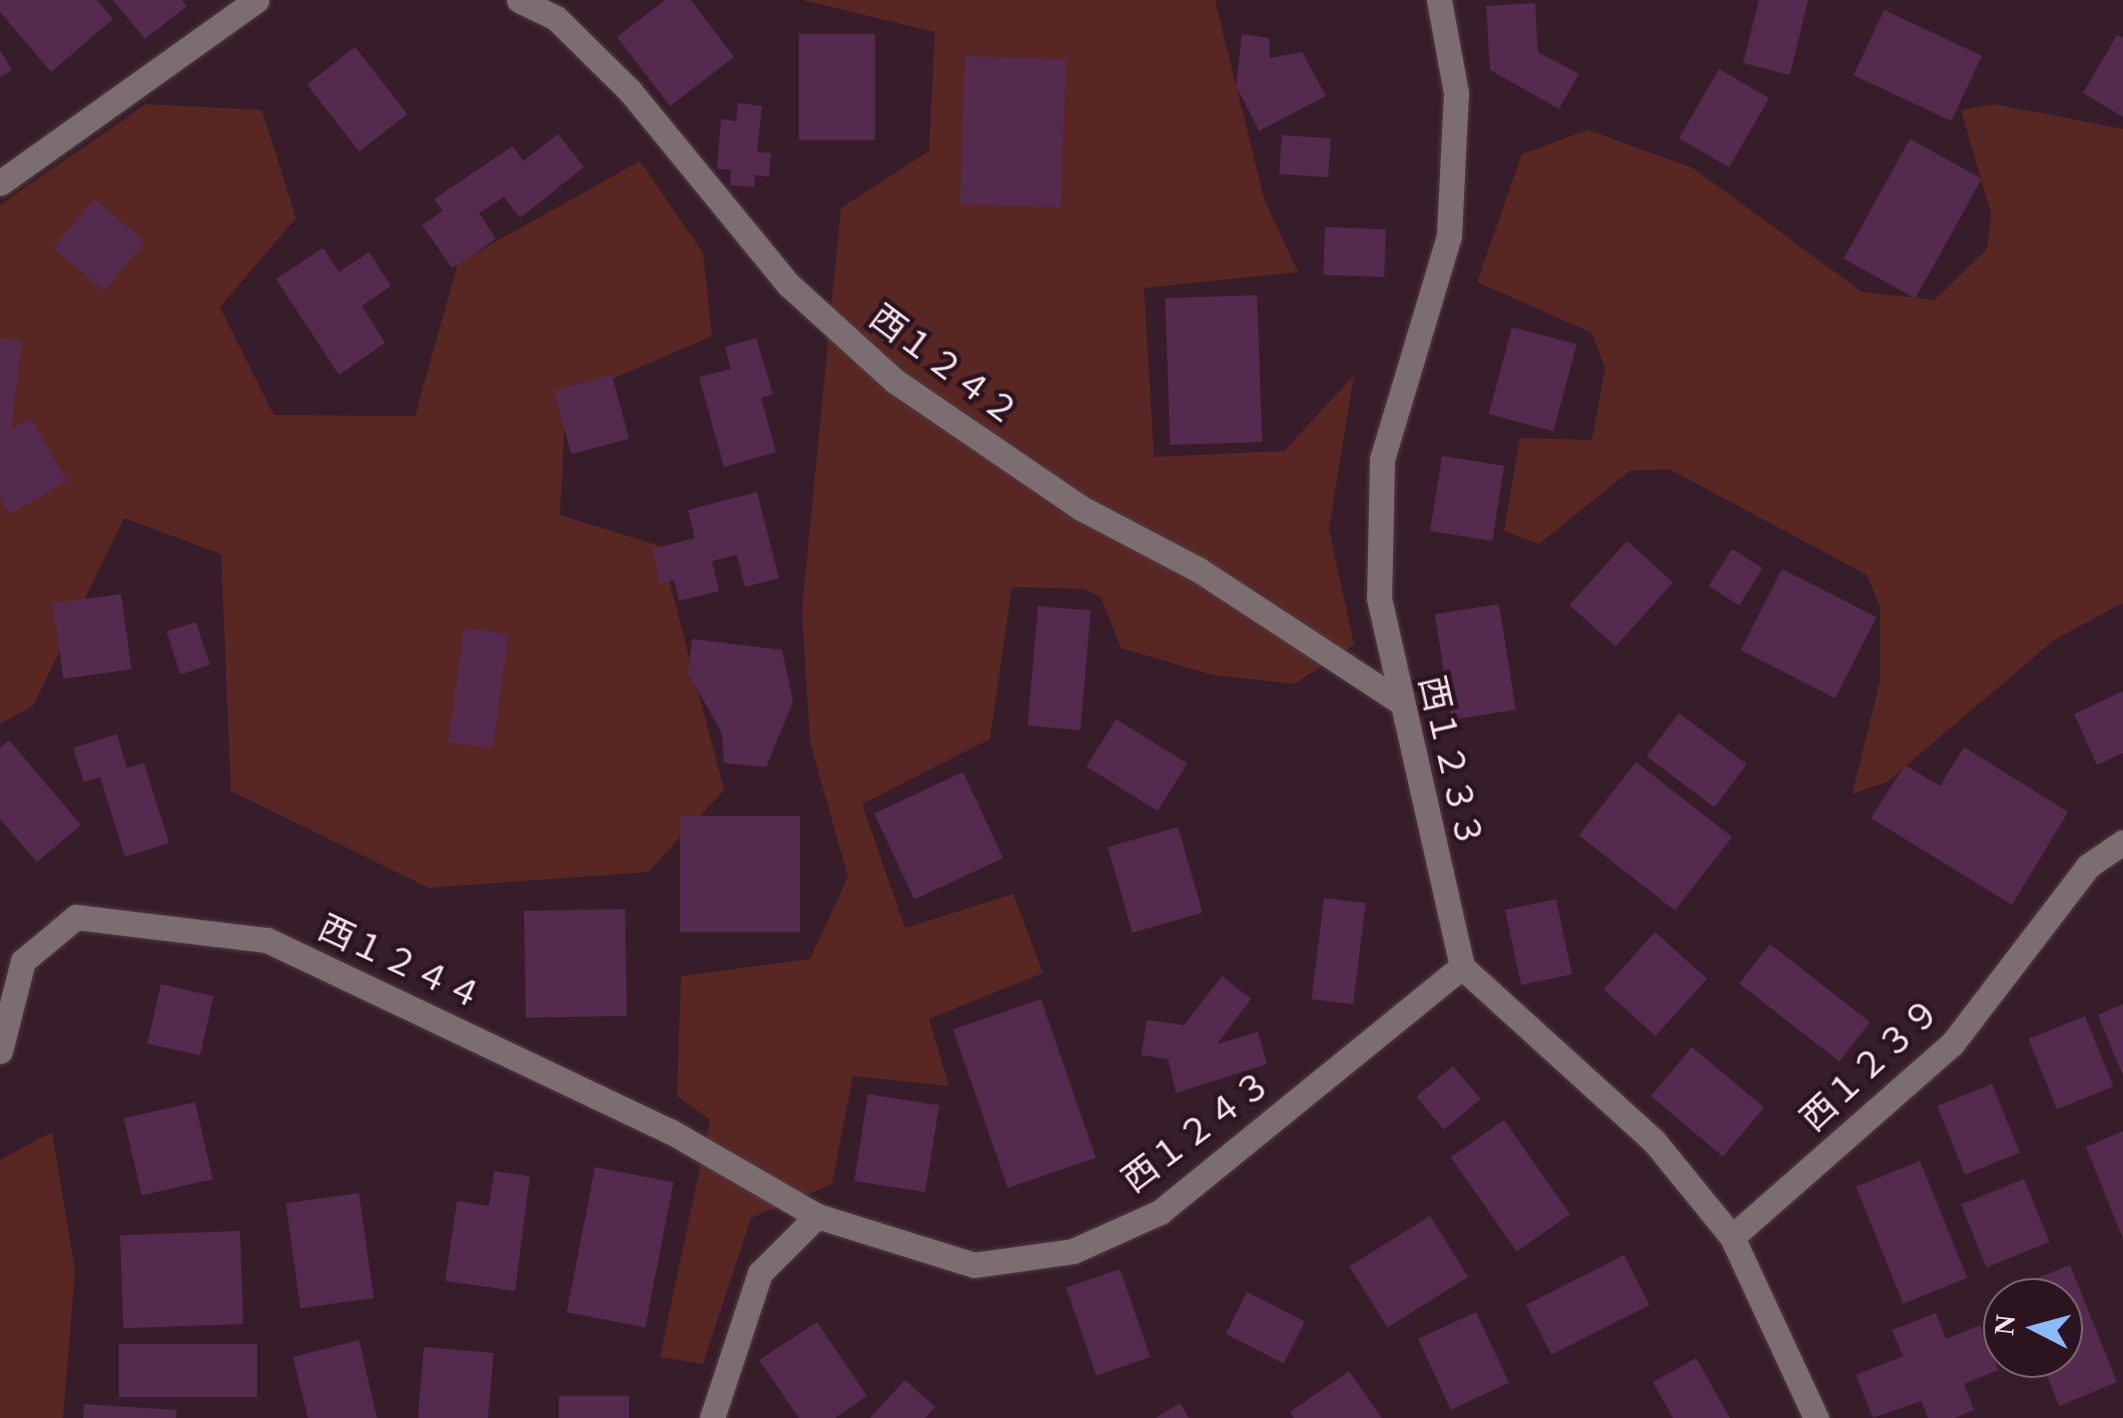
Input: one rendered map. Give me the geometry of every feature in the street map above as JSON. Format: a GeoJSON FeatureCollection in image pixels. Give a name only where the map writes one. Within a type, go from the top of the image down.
{"type":"FeatureCollection","features":[{"type":"Feature","properties":{"kind":"street"},"geometry":{"type":"LineString","coordinates":[[0,183],[257,0]]}},
{"type":"Feature","properties":{"kind":"street","name":"西１２４２"},"geometry":{"type":"LineString","coordinates":[[519,0],[556,18],[630,91],[789,284],[895,381],[1081,508],[1198,570],[1401,702]]}},
{"type":"Feature","properties":{"kind":"street","name":"西１２３３"},"geometry":{"type":"LineString","coordinates":[[1439,0],[1456,93],[1449,236],[1382,458],[1379,598],[1462,967]]}},
{"type":"Feature","properties":{"kind":"street","name":"西１２３９"},"geometry":{"type":"LineString","coordinates":[[1732,1238],[1952,1044],[2088,866],[2123,842]]}},
{"type":"Feature","properties":{"kind":"street","name":"西１２４４"},"geometry":{"type":"LineString","coordinates":[[0,1051],[23,961],[76,917],[267,940],[670,1131],[817,1216]]}},
{"type":"Feature","properties":{"kind":"street"},"geometry":{"type":"LineString","coordinates":[[1462,967],[1654,1140],[1732,1238],[1816,1418]]}},
{"type":"Feature","properties":{"kind":"street","name":"西１２４３"},"geometry":{"type":"LineString","coordinates":[[817,1216],[974,1265],[1073,1251],[1160,1212],[1462,967]]}},
{"type":"Feature","properties":{"kind":"street"},"geometry":{"type":"LineString","coordinates":[[712,1418],[760,1273],[817,1216]]}},
{"type":"Feature","properties":{"kind":"shaded area"},"geometry":{"type":"Polygon","coordinates":[[[802,0],[1215,0],[1264,199],[1298,272],[1144,288],[1154,457],[1284,451],[1354,375],[1329,529],[1354,645],[1294,684],[1213,675],[1121,648],[1101,598],[1085,589],[1012,587],[990,739],[862,804],[905,928],[1013,894],[1043,973],[929,1019],[949,1086],[853,1076],[832,1184],[751,1218],[703,1364],[660,1357],[710,1120],[677,1096],[681,976],[810,959],[848,877],[810,742],[802,609],[841,208],[929,151],[935,32],[802,0]]]}},
{"type":"Feature","properties":{"kind":"shaded area"},"geometry":{"type":"Polygon","coordinates":[[[146,104],[262,110],[296,218],[220,307],[274,415],[415,416],[458,263],[640,161],[703,253],[712,336],[566,399],[560,515],[660,546],[724,790],[648,872],[429,888],[231,791],[221,554],[124,518],[33,706],[0,724],[0,205],[146,104]]]}},
{"type":"Feature","properties":{"kind":"shaded area"},"geometry":{"type":"Polygon","coordinates":[[[1994,104],[2123,129],[2123,603],[2054,640],[1887,782],[1852,794],[1880,681],[1880,607],[1867,575],[1669,469],[1630,471],[1539,544],[1504,531],[1520,438],[1592,440],[1605,368],[1592,333],[1477,282],[1522,154],[1588,130],[1693,168],[1862,292],[1934,300],[1987,249],[1991,213],[1961,110],[1994,104]]]}},
{"type":"Feature","properties":{"kind":"shaded area"},"geometry":{"type":"Polygon","coordinates":[[[52,1132],[75,1271],[63,1418],[0,1418],[0,1160],[52,1132]]]}},
{"type":"Feature","properties":{"kind":"building"},"geometry":{"type":"Polygon","coordinates":[[[0,0],[97,0],[113,19],[51,72],[0,12],[0,0]]]}},
{"type":"Feature","properties":{"kind":"building"},"geometry":{"type":"Polygon","coordinates":[[[113,0],[182,0],[187,6],[145,39],[113,0]]]}},
{"type":"Feature","properties":{"kind":"building"},"geometry":{"type":"Polygon","coordinates":[[[665,0],[691,0],[734,57],[670,106],[617,37],[665,0]]]}},
{"type":"Feature","properties":{"kind":"building"},"geometry":{"type":"Polygon","coordinates":[[[1759,0],[1808,0],[1790,75],[1743,63],[1759,0]]]}},
{"type":"Feature","properties":{"kind":"building"},"geometry":{"type":"Polygon","coordinates":[[[1535,3],[1538,52],[1579,74],[1559,109],[1490,70],[1486,6],[1535,3]]]}},
{"type":"Feature","properties":{"kind":"building"},"geometry":{"type":"Polygon","coordinates":[[[1884,10],[1982,56],[1951,121],[1854,75],[1884,10]]]}},
{"type":"Feature","properties":{"kind":"building"},"geometry":{"type":"Polygon","coordinates":[[[799,34],[875,34],[875,140],[799,140],[799,34]]]}},
{"type":"Feature","properties":{"kind":"building"},"geometry":{"type":"Polygon","coordinates":[[[1242,34],[1269,38],[1270,58],[1302,52],[1326,96],[1259,131],[1236,86],[1242,34]]]}},
{"type":"Feature","properties":{"kind":"building"},"geometry":{"type":"Polygon","coordinates":[[[2117,35],[2123,38],[2123,117],[2083,93],[2117,35]]]}},
{"type":"Feature","properties":{"kind":"building"},"geometry":{"type":"Polygon","coordinates":[[[355,47],[407,114],[359,152],[307,85],[355,47]]]}},
{"type":"Feature","properties":{"kind":"building"},"geometry":{"type":"Polygon","coordinates":[[[0,50],[12,70],[0,77],[0,50]]]}},
{"type":"Feature","properties":{"kind":"building"},"geometry":{"type":"Polygon","coordinates":[[[965,56],[1066,60],[1061,207],[960,204],[965,56]]]}},
{"type":"Feature","properties":{"kind":"building"},"geometry":{"type":"Polygon","coordinates":[[[1719,69],[1769,98],[1729,167],[1679,138],[1719,69]]]}},
{"type":"Feature","properties":{"kind":"building"},"geometry":{"type":"Polygon","coordinates":[[[738,103],[762,106],[757,152],[771,153],[769,177],[755,175],[754,187],[730,185],[731,170],[717,169],[721,119],[736,121],[738,103]]]}},
{"type":"Feature","properties":{"kind":"building"},"geometry":{"type":"Polygon","coordinates":[[[558,134],[584,167],[520,218],[504,197],[479,213],[496,239],[452,268],[422,225],[443,211],[434,199],[513,146],[523,161],[558,134]]]}},
{"type":"Feature","properties":{"kind":"building"},"geometry":{"type":"Polygon","coordinates":[[[1282,135],[1331,138],[1328,177],[1279,174],[1282,135]]]}},
{"type":"Feature","properties":{"kind":"building"},"geometry":{"type":"Polygon","coordinates":[[[1910,139],[1982,179],[1915,299],[1844,259],[1910,139]]]}},
{"type":"Feature","properties":{"kind":"building"},"geometry":{"type":"Polygon","coordinates":[[[94,199],[145,242],[104,291],[53,248],[94,199]]]}},
{"type":"Feature","properties":{"kind":"building"},"geometry":{"type":"Polygon","coordinates":[[[1325,227],[1386,229],[1384,277],[1323,275],[1325,227]]]}},
{"type":"Feature","properties":{"kind":"building"},"geometry":{"type":"Polygon","coordinates":[[[323,248],[339,272],[369,252],[391,286],[362,306],[385,343],[339,375],[276,279],[323,248]]]}},
{"type":"Feature","properties":{"kind":"building"},"geometry":{"type":"Polygon","coordinates":[[[1257,295],[1262,442],[1170,445],[1165,298],[1257,295]]]}},
{"type":"Feature","properties":{"kind":"building"},"geometry":{"type":"Polygon","coordinates":[[[1512,327],[1577,344],[1553,431],[1489,414],[1512,327]]]}},
{"type":"Feature","properties":{"kind":"building"},"geometry":{"type":"Polygon","coordinates":[[[0,338],[22,341],[11,428],[31,419],[67,481],[10,514],[0,498],[0,338]]]}},
{"type":"Feature","properties":{"kind":"building"},"geometry":{"type":"Polygon","coordinates":[[[756,338],[773,394],[761,398],[776,452],[724,467],[699,377],[731,369],[725,347],[756,338]]]}},
{"type":"Feature","properties":{"kind":"building"},"geometry":{"type":"Polygon","coordinates":[[[612,375],[629,439],[571,454],[554,391],[612,375]]]}},
{"type":"Feature","properties":{"kind":"building"},"geometry":{"type":"Polygon","coordinates":[[[1442,456],[1504,466],[1492,541],[1430,531],[1442,456]]]}},
{"type":"Feature","properties":{"kind":"building"},"geometry":{"type":"Polygon","coordinates":[[[757,492],[779,578],[745,587],[737,555],[712,561],[719,591],[679,601],[674,580],[660,584],[652,549],[695,538],[688,510],[757,492]]]}},
{"type":"Feature","properties":{"kind":"building"},"geometry":{"type":"Polygon","coordinates":[[[1627,541],[1673,582],[1616,646],[1569,605],[1627,541]]]}},
{"type":"Feature","properties":{"kind":"building"},"geometry":{"type":"Polygon","coordinates":[[[1732,549],[1763,568],[1739,605],[1709,586],[1732,549]]]}},
{"type":"Feature","properties":{"kind":"building"},"geometry":{"type":"Polygon","coordinates":[[[1782,569],[1876,617],[1835,698],[1741,650],[1782,569]]]}},
{"type":"Feature","properties":{"kind":"building"},"geometry":{"type":"Polygon","coordinates":[[[121,594],[132,669],[63,679],[53,604],[121,594]]]}},
{"type":"Feature","properties":{"kind":"building"},"geometry":{"type":"Polygon","coordinates":[[[1499,604],[1516,710],[1452,720],[1435,614],[1499,604]]]}},
{"type":"Feature","properties":{"kind":"building"},"geometry":{"type":"Polygon","coordinates":[[[1038,606],[1091,611],[1080,730],[1028,726],[1038,606]]]}},
{"type":"Feature","properties":{"kind":"building"},"geometry":{"type":"Polygon","coordinates":[[[196,622],[210,665],[180,674],[167,632],[196,622]]]}},
{"type":"Feature","properties":{"kind":"building"},"geometry":{"type":"Polygon","coordinates":[[[464,628],[509,634],[493,748],[448,742],[464,628]]]}},
{"type":"Feature","properties":{"kind":"building"},"geometry":{"type":"Polygon","coordinates":[[[692,639],[782,650],[793,702],[766,767],[724,763],[722,733],[688,673],[692,639]]]}},
{"type":"Feature","properties":{"kind":"building"},"geometry":{"type":"Polygon","coordinates":[[[2123,691],[2123,753],[2097,765],[2074,714],[2123,691]]]}},
{"type":"Feature","properties":{"kind":"building"},"geometry":{"type":"Polygon","coordinates":[[[1679,713],[1747,764],[1714,807],[1647,756],[1679,713]]]}},
{"type":"Feature","properties":{"kind":"building"},"geometry":{"type":"Polygon","coordinates":[[[1116,719],[1187,764],[1158,811],[1086,766],[1116,719]]]}},
{"type":"Feature","properties":{"kind":"building"},"geometry":{"type":"Polygon","coordinates":[[[117,734],[127,768],[144,763],[169,843],[125,857],[100,777],[84,782],[73,748],[117,734]]]}},
{"type":"Feature","properties":{"kind":"building"},"geometry":{"type":"Polygon","coordinates":[[[9,740],[81,825],[37,862],[0,819],[0,748],[9,740]]]}},
{"type":"Feature","properties":{"kind":"building"},"geometry":{"type":"Polygon","coordinates":[[[1964,747],[2068,812],[2012,905],[1871,818],[1905,765],[1940,786],[1964,747]]]}},
{"type":"Feature","properties":{"kind":"building"},"geometry":{"type":"Polygon","coordinates":[[[1636,762],[1732,837],[1675,910],[1579,835],[1636,762]]]}},
{"type":"Feature","properties":{"kind":"building"},"geometry":{"type":"Polygon","coordinates":[[[963,772],[1003,858],[914,900],[874,813],[963,772]]]}},
{"type":"Feature","properties":{"kind":"building"},"geometry":{"type":"Polygon","coordinates":[[[680,816],[800,816],[800,932],[680,932],[680,816]]]}},
{"type":"Feature","properties":{"kind":"building"},"geometry":{"type":"Polygon","coordinates":[[[1178,827],[1203,913],[1132,933],[1108,847],[1178,827]]]}},
{"type":"Feature","properties":{"kind":"building"},"geometry":{"type":"Polygon","coordinates":[[[1324,898],[1366,903],[1353,1004],[1312,999],[1324,898]]]}},
{"type":"Feature","properties":{"kind":"building"},"geometry":{"type":"Polygon","coordinates":[[[1556,899],[1572,974],[1521,985],[1505,910],[1556,899]]]}},
{"type":"Feature","properties":{"kind":"building"},"geometry":{"type":"Polygon","coordinates":[[[625,909],[627,1016],[526,1018],[524,911],[625,909]]]}},
{"type":"Feature","properties":{"kind":"building"},"geometry":{"type":"Polygon","coordinates":[[[1655,932],[1707,979],[1655,1036],[1603,989],[1655,932]]]}},
{"type":"Feature","properties":{"kind":"building"},"geometry":{"type":"Polygon","coordinates":[[[1770,944],[1870,1022],[1839,1062],[1739,983],[1770,944]]]}},
{"type":"Feature","properties":{"kind":"building"},"geometry":{"type":"Polygon","coordinates":[[[1222,976],[1251,999],[1217,1044],[1258,1032],[1267,1064],[1176,1093],[1168,1059],[1141,1055],[1147,1020],[1184,1025],[1222,976]]]}},
{"type":"Feature","properties":{"kind":"building"},"geometry":{"type":"Polygon","coordinates":[[[161,984],[214,996],[200,1056],[147,1043],[161,984]]]}},
{"type":"Feature","properties":{"kind":"building"},"geometry":{"type":"Polygon","coordinates":[[[1041,999],[1096,1158],[1008,1188],[953,1029],[1041,999]]]}},
{"type":"Feature","properties":{"kind":"building"},"geometry":{"type":"Polygon","coordinates":[[[2123,1004],[2123,1076],[2098,1015],[2123,1004]]]}},
{"type":"Feature","properties":{"kind":"building"},"geometry":{"type":"Polygon","coordinates":[[[2085,1016],[2113,1086],[2057,1109],[2028,1039],[2085,1016]]]}},
{"type":"Feature","properties":{"kind":"building"},"geometry":{"type":"Polygon","coordinates":[[[1692,1047],[1764,1107],[1723,1156],[1651,1096],[1692,1047]]]}},
{"type":"Feature","properties":{"kind":"building"},"geometry":{"type":"Polygon","coordinates":[[[1453,1066],[1481,1099],[1444,1130],[1416,1097],[1453,1066]]]}},
{"type":"Feature","properties":{"kind":"building"},"geometry":{"type":"Polygon","coordinates":[[[1992,1084],[2020,1153],[1965,1175],[1937,1106],[1992,1084]]]}},
{"type":"Feature","properties":{"kind":"building"},"geometry":{"type":"Polygon","coordinates":[[[868,1094],[939,1105],[925,1192],[854,1181],[868,1094]]]}},
{"type":"Feature","properties":{"kind":"building"},"geometry":{"type":"Polygon","coordinates":[[[195,1102],[213,1179],[142,1195],[124,1118],[195,1102]]]}},
{"type":"Feature","properties":{"kind":"building"},"geometry":{"type":"Polygon","coordinates":[[[1504,1120],[1570,1214],[1517,1251],[1451,1157],[1504,1120]]]}},
{"type":"Feature","properties":{"kind":"building"},"geometry":{"type":"Polygon","coordinates":[[[2123,1131],[2123,1239],[2086,1147],[2123,1131]]]}},
{"type":"Feature","properties":{"kind":"building"},"geometry":{"type":"Polygon","coordinates":[[[1920,1161],[1967,1278],[1903,1304],[1856,1187],[1920,1161]]]}},
{"type":"Feature","properties":{"kind":"building"},"geometry":{"type":"Polygon","coordinates":[[[595,1167],[674,1182],[645,1328],[567,1312],[595,1167]]]}},
{"type":"Feature","properties":{"kind":"building"},"geometry":{"type":"Polygon","coordinates":[[[494,1171],[530,1176],[515,1291],[445,1281],[457,1201],[489,1206],[494,1171]]]}},
{"type":"Feature","properties":{"kind":"building"},"geometry":{"type":"Polygon","coordinates":[[[2024,1179],[2049,1242],[1986,1268],[1961,1204],[2024,1179]]]}},
{"type":"Feature","properties":{"kind":"building"},"geometry":{"type":"Polygon","coordinates":[[[359,1193],[374,1298],[300,1308],[286,1203],[359,1193]]]}},
{"type":"Feature","properties":{"kind":"building"},"geometry":{"type":"Polygon","coordinates":[[[1430,1216],[1468,1277],[1388,1327],[1349,1266],[1430,1216]]]}},
{"type":"Feature","properties":{"kind":"building"},"geometry":{"type":"Polygon","coordinates":[[[240,1231],[243,1324],[123,1328],[120,1235],[240,1231]]]}},
{"type":"Feature","properties":{"kind":"building"},"geometry":{"type":"Polygon","coordinates":[[[1624,1255],[1649,1305],[1551,1355],[1526,1305],[1624,1255]]]}},
{"type":"Feature","properties":{"kind":"building"},"geometry":{"type":"Polygon","coordinates":[[[2070,1265],[2075,1278],[2037,1278],[2070,1265]]]}},
{"type":"Feature","properties":{"kind":"building"},"geometry":{"type":"Polygon","coordinates":[[[1120,1269],[1150,1357],[1096,1375],[1066,1288],[1120,1269]]]}},
{"type":"Feature","properties":{"kind":"building"},"geometry":{"type":"Polygon","coordinates":[[[1247,1292],[1305,1322],[1284,1363],[1226,1334],[1247,1292]]]}},
{"type":"Feature","properties":{"kind":"building"},"geometry":{"type":"Polygon","coordinates":[[[2083,1297],[2117,1382],[2059,1406],[2048,1378],[2083,1378],[2083,1297]]]}},
{"type":"Feature","properties":{"kind":"building"},"geometry":{"type":"Polygon","coordinates":[[[1476,1312],[1509,1383],[1451,1410],[1418,1339],[1476,1312]]]}},
{"type":"Feature","properties":{"kind":"building"},"geometry":{"type":"Polygon","coordinates":[[[1936,1313],[1946,1339],[1980,1325],[1983,1376],[1964,1384],[1974,1410],[1954,1418],[1928,1418],[1921,1401],[1873,1418],[1856,1375],[1903,1356],[1892,1330],[1936,1313]]]}},
{"type":"Feature","properties":{"kind":"building"},"geometry":{"type":"Polygon","coordinates":[[[817,1322],[867,1396],[835,1418],[799,1418],[759,1360],[817,1322]]]}},
{"type":"Feature","properties":{"kind":"building"},"geometry":{"type":"Polygon","coordinates":[[[359,1340],[377,1418],[308,1418],[293,1357],[359,1340]]]}},
{"type":"Feature","properties":{"kind":"building"},"geometry":{"type":"Polygon","coordinates":[[[119,1344],[257,1344],[257,1397],[119,1397],[119,1344]]]}},
{"type":"Feature","properties":{"kind":"building"},"geometry":{"type":"Polygon","coordinates":[[[424,1347],[494,1353],[488,1418],[418,1418],[424,1347]]]}},
{"type":"Feature","properties":{"kind":"building"},"geometry":{"type":"Polygon","coordinates":[[[1696,1358],[1730,1418],[1673,1418],[1653,1382],[1696,1358]]]}},
{"type":"Feature","properties":{"kind":"building"},"geometry":{"type":"Polygon","coordinates":[[[1349,1371],[1382,1418],[1294,1418],[1290,1412],[1349,1371]]]}},
{"type":"Feature","properties":{"kind":"building"},"geometry":{"type":"Polygon","coordinates":[[[905,1380],[935,1407],[925,1418],[870,1418],[905,1380]]]}},
{"type":"Feature","properties":{"kind":"building"},"geometry":{"type":"Polygon","coordinates":[[[559,1396],[629,1396],[629,1418],[559,1418],[559,1396]]]}},
{"type":"Feature","properties":{"kind":"building"},"geometry":{"type":"Polygon","coordinates":[[[1180,1403],[1189,1418],[1155,1418],[1180,1403]]]}},
{"type":"Feature","properties":{"kind":"building"},"geometry":{"type":"Polygon","coordinates":[[[84,1404],[177,1410],[176,1418],[83,1418],[84,1404]]]}}]}
